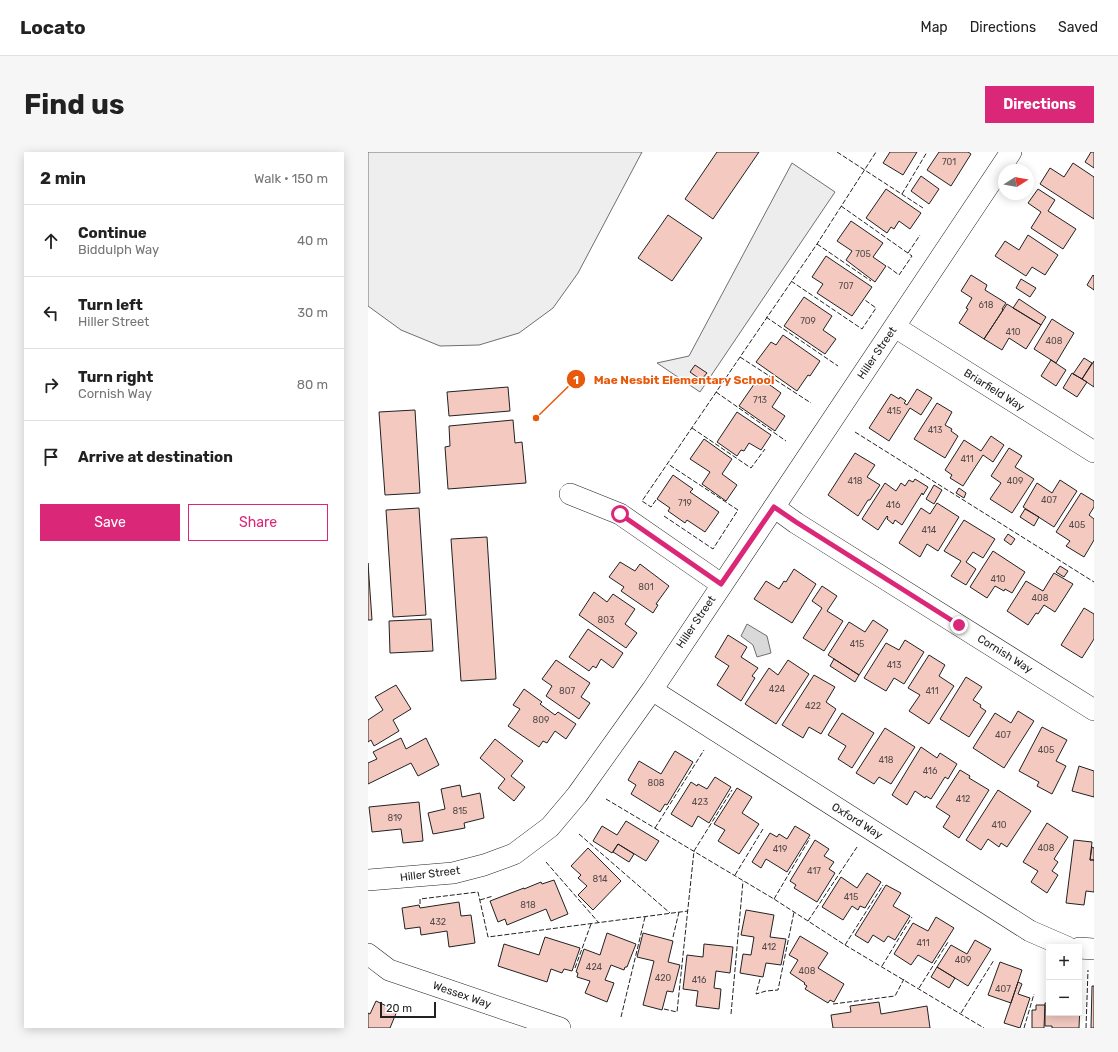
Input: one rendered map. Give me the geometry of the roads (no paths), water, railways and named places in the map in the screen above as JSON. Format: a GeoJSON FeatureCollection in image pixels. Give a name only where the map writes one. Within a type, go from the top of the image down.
{"type":"FeatureCollection","features":[{"type":"Feature","properties":{"kind":"street","name":"Hiller Street"},"geometry":{"type":"LineString","coordinates":[[368,880],[453,873],[484,865],[514,854],[550,827],[577,795],[652,690],[721,584],[895,327],[1011,152]]}},
{"type":"Feature","properties":{"kind":"street","name":"Briarfield Way"},"geometry":{"type":"LineString","coordinates":[[895,327],[1094,452]]}},
{"type":"Feature","properties":{"kind":"street"},"geometry":{"type":"LineString","coordinates":[[570,494],[620,514],[721,584]]}},
{"type":"Feature","properties":{"kind":"street","name":"Cornish Way"},"geometry":{"type":"LineString","coordinates":[[774,507],[1094,710]]}},
{"type":"Feature","properties":{"kind":"street","name":"Oxford Way"},"geometry":{"type":"LineString","coordinates":[[652,690],[1030,931],[1059,944]]}},
{"type":"Feature","properties":{"kind":"street"},"geometry":{"type":"LineString","coordinates":[[1082,948],[1094,948]]}},
{"type":"Feature","properties":{"kind":"street","name":"Wessex Way"},"geometry":{"type":"LineString","coordinates":[[368,954],[389,970],[560,1028]]}},
{"type":"Feature","properties":{"kind":"place","name":"Mae Nesbit Elementary School"},"geometry":{"type":"Point","coordinates":[536,418]}}]}
